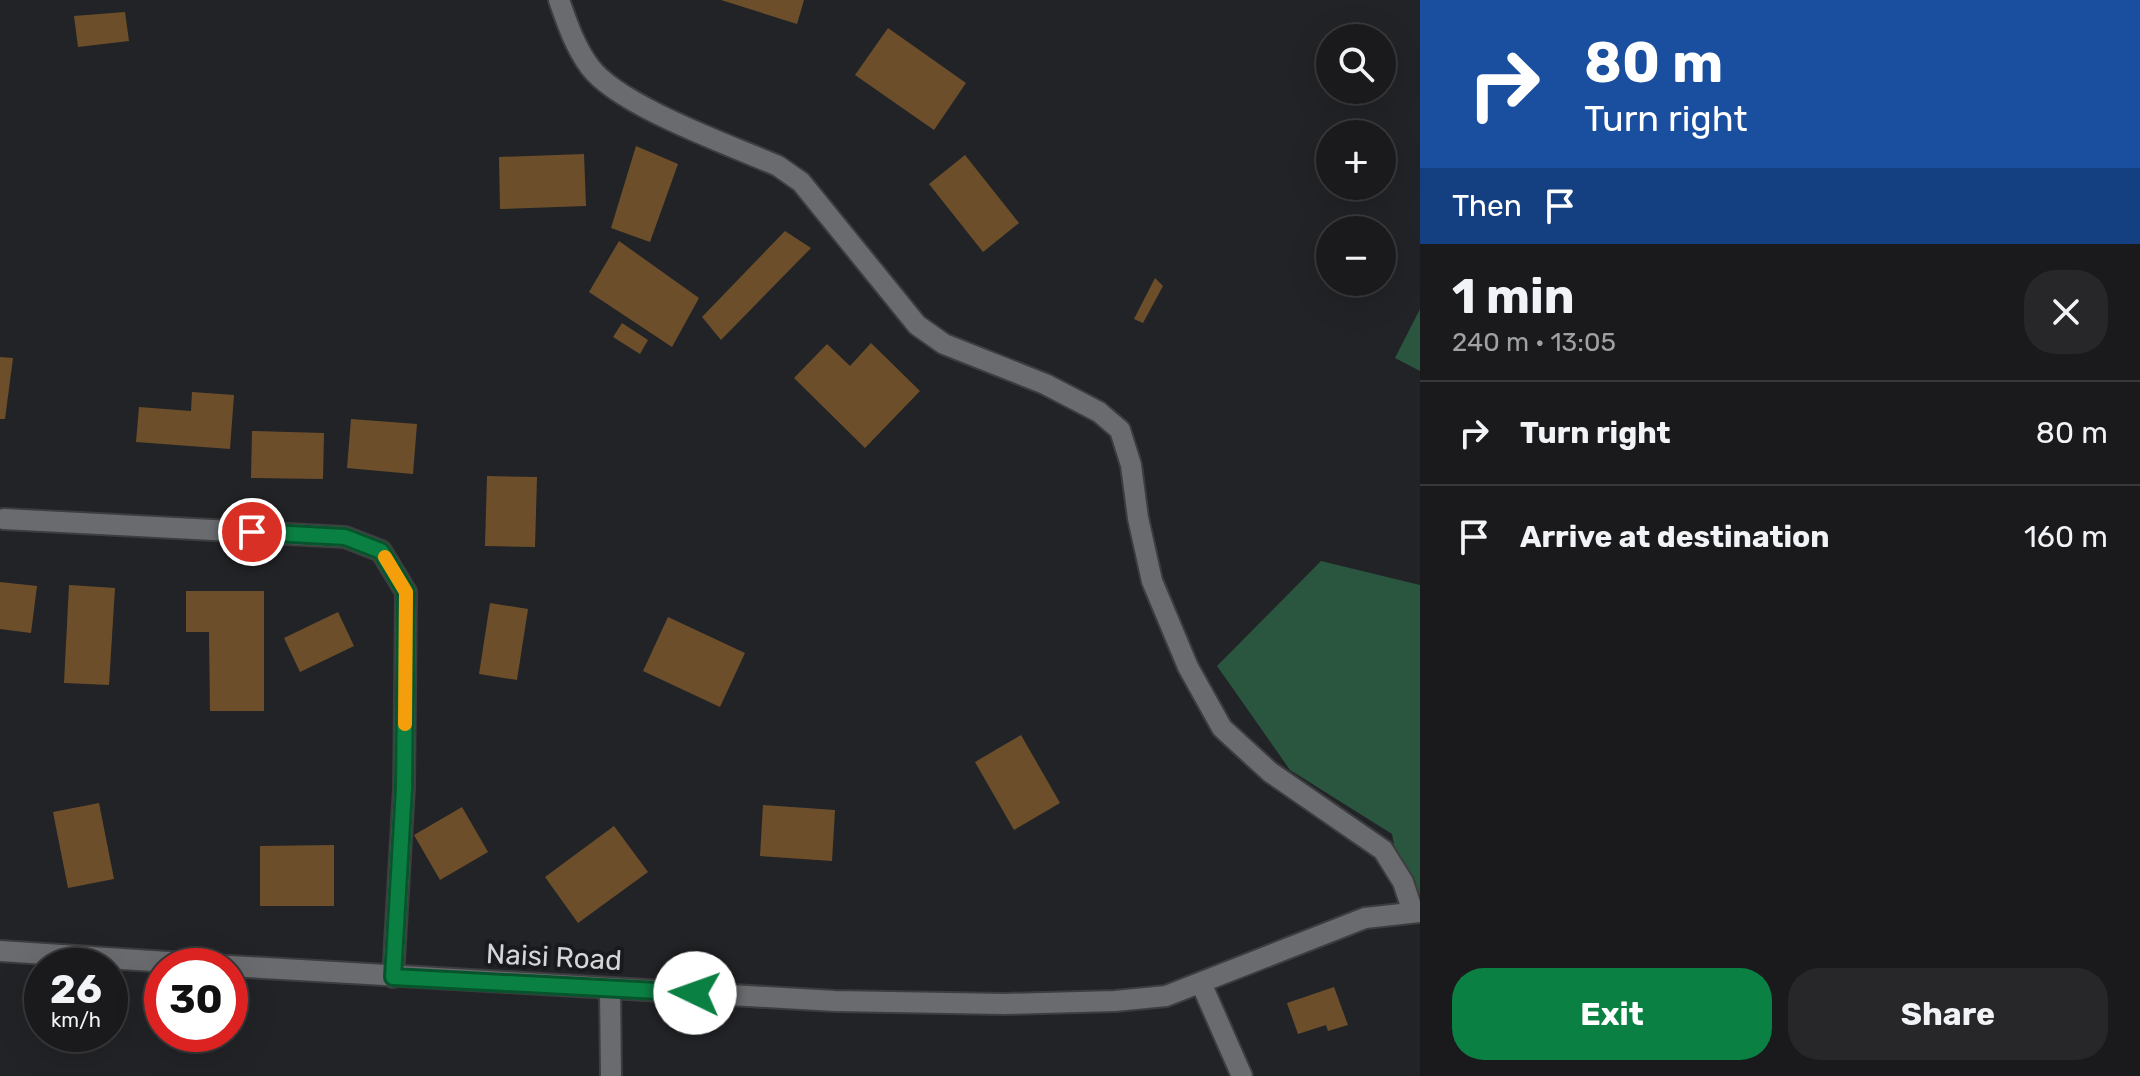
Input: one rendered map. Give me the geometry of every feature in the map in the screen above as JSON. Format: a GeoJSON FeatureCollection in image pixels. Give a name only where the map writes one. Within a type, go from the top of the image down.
{"type":"FeatureCollection","features":[{"type":"Feature","properties":{"kind":"street"},"geometry":{"type":"LineString","coordinates":[[559,0],[568,28],[590,68],[601,78],[624,97],[778,166],[801,182],[917,325],[944,344],[1045,384],[1099,412],[1120,430],[1131,465],[1138,518],[1152,581],[1188,667],[1222,728],[1270,772],[1383,850],[1403,882],[1416,912]]}},
{"type":"Feature","properties":{"kind":"street"},"geometry":{"type":"LineString","coordinates":[[4,519],[345,537],[381,551],[406,592],[404,788],[393,977]]}},
{"type":"Feature","properties":{"kind":"street","name":"Naisi Road"},"geometry":{"type":"LineString","coordinates":[[248,967],[835,1001],[1004,1004],[1115,1001],[1166,996],[1228,969],[1365,918],[1416,912]]}},
{"type":"Feature","properties":{"kind":"street","name":"Naisi Road"},"geometry":{"type":"LineString","coordinates":[[0,951],[144,960]]}},
{"type":"Feature","properties":{"kind":"street"},"geometry":{"type":"LineString","coordinates":[[1201,983],[1242,1076]]}},
{"type":"Feature","properties":{"kind":"street"},"geometry":{"type":"LineString","coordinates":[[610,988],[611,1076]]}},
{"type":"Feature","properties":{"kind":"green space"},"geometry":{"type":"Polygon","coordinates":[[[1420,309],[1420,371],[1395,358],[1420,309]]]}},
{"type":"Feature","properties":{"kind":"green space"},"geometry":{"type":"Polygon","coordinates":[[[1321,561],[1420,585],[1420,914],[1406,911],[1392,834],[1290,770],[1217,666],[1321,561]]]}},
{"type":"Feature","properties":{"kind":"building"},"geometry":{"type":"Polygon","coordinates":[[[721,0],[804,0],[797,24],[721,0]]]}},
{"type":"Feature","properties":{"kind":"building"},"geometry":{"type":"Polygon","coordinates":[[[125,12],[129,41],[78,47],[74,16],[125,12]]]}},
{"type":"Feature","properties":{"kind":"building"},"geometry":{"type":"Polygon","coordinates":[[[888,28],[966,83],[934,130],[855,75],[888,28]]]}},
{"type":"Feature","properties":{"kind":"building"},"geometry":{"type":"Polygon","coordinates":[[[636,146],[678,164],[650,242],[611,228],[636,146]]]}},
{"type":"Feature","properties":{"kind":"building"},"geometry":{"type":"Polygon","coordinates":[[[584,154],[586,206],[500,209],[499,157],[584,154]]]}},
{"type":"Feature","properties":{"kind":"building"},"geometry":{"type":"Polygon","coordinates":[[[965,155],[1019,223],[983,252],[929,184],[965,155]]]}},
{"type":"Feature","properties":{"kind":"building"},"geometry":{"type":"Polygon","coordinates":[[[785,231],[811,248],[721,340],[702,317],[785,231]]]}},
{"type":"Feature","properties":{"kind":"building"},"geometry":{"type":"Polygon","coordinates":[[[619,241],[699,298],[672,347],[589,292],[619,241]]]}},
{"type":"Feature","properties":{"kind":"building"},"geometry":{"type":"Polygon","coordinates":[[[1155,278],[1163,286],[1143,323],[1134,319],[1155,278]]]}},
{"type":"Feature","properties":{"kind":"building"},"geometry":{"type":"Polygon","coordinates":[[[622,323],[648,340],[640,354],[613,337],[622,323]]]}},
{"type":"Feature","properties":{"kind":"building"},"geometry":{"type":"Polygon","coordinates":[[[871,343],[920,391],[865,448],[794,378],[827,344],[850,366],[871,343]]]}},
{"type":"Feature","properties":{"kind":"building"},"geometry":{"type":"Polygon","coordinates":[[[0,357],[13,358],[5,419],[0,419],[0,357]]]}},
{"type":"Feature","properties":{"kind":"building"},"geometry":{"type":"Polygon","coordinates":[[[192,392],[234,395],[230,449],[136,442],[139,407],[191,411],[192,392]]]}},
{"type":"Feature","properties":{"kind":"building"},"geometry":{"type":"Polygon","coordinates":[[[351,419],[417,424],[413,474],[347,468],[351,419]]]}},
{"type":"Feature","properties":{"kind":"building"},"geometry":{"type":"Polygon","coordinates":[[[252,431],[324,433],[323,479],[251,478],[252,431]]]}},
{"type":"Feature","properties":{"kind":"building"},"geometry":{"type":"Polygon","coordinates":[[[487,476],[537,477],[535,547],[485,546],[487,476]]]}},
{"type":"Feature","properties":{"kind":"building"},"geometry":{"type":"Polygon","coordinates":[[[0,582],[37,586],[31,633],[0,629],[0,582]]]}},
{"type":"Feature","properties":{"kind":"building"},"geometry":{"type":"Polygon","coordinates":[[[69,585],[115,588],[109,685],[64,683],[69,585]]]}},
{"type":"Feature","properties":{"kind":"building"},"geometry":{"type":"Polygon","coordinates":[[[186,591],[264,591],[264,711],[210,711],[209,632],[186,632],[186,591]]]}},
{"type":"Feature","properties":{"kind":"building"},"geometry":{"type":"Polygon","coordinates":[[[490,603],[528,609],[517,680],[479,674],[490,603]]]}},
{"type":"Feature","properties":{"kind":"building"},"geometry":{"type":"Polygon","coordinates":[[[338,612],[354,646],[300,672],[284,638],[338,612]]]}},
{"type":"Feature","properties":{"kind":"building"},"geometry":{"type":"Polygon","coordinates":[[[668,617],[745,653],[720,707],[643,671],[668,617]]]}},
{"type":"Feature","properties":{"kind":"building"},"geometry":{"type":"Polygon","coordinates":[[[1021,735],[1060,803],[1014,830],[975,762],[1021,735]]]}},
{"type":"Feature","properties":{"kind":"building"},"geometry":{"type":"Polygon","coordinates":[[[99,803],[114,879],[68,888],[53,812],[99,803]]]}},
{"type":"Feature","properties":{"kind":"building"},"geometry":{"type":"Polygon","coordinates":[[[763,805],[835,810],[832,861],[760,856],[763,805]]]}},
{"type":"Feature","properties":{"kind":"building"},"geometry":{"type":"Polygon","coordinates":[[[462,807],[488,852],[440,880],[414,835],[462,807]]]}},
{"type":"Feature","properties":{"kind":"building"},"geometry":{"type":"Polygon","coordinates":[[[614,826],[648,872],[578,923],[545,877],[614,826]]]}},
{"type":"Feature","properties":{"kind":"building"},"geometry":{"type":"Polygon","coordinates":[[[334,845],[334,906],[260,906],[260,846],[334,845]]]}},
{"type":"Feature","properties":{"kind":"building"},"geometry":{"type":"Polygon","coordinates":[[[1334,987],[1348,1025],[1328,1031],[1326,1025],[1298,1034],[1287,1003],[1334,987]]]}},
{"type":"Feature","properties":{"kind":"slow traffic"},"geometry":{"type":"LineString","coordinates":[[385,557],[406,592],[405,724]]}},
{"type":"Feature","properties":{"kind":"route"},"geometry":{"type":"LineString","coordinates":[[252,532],[345,537],[381,551],[406,592],[404,788],[393,977],[695,993]]}}]}
